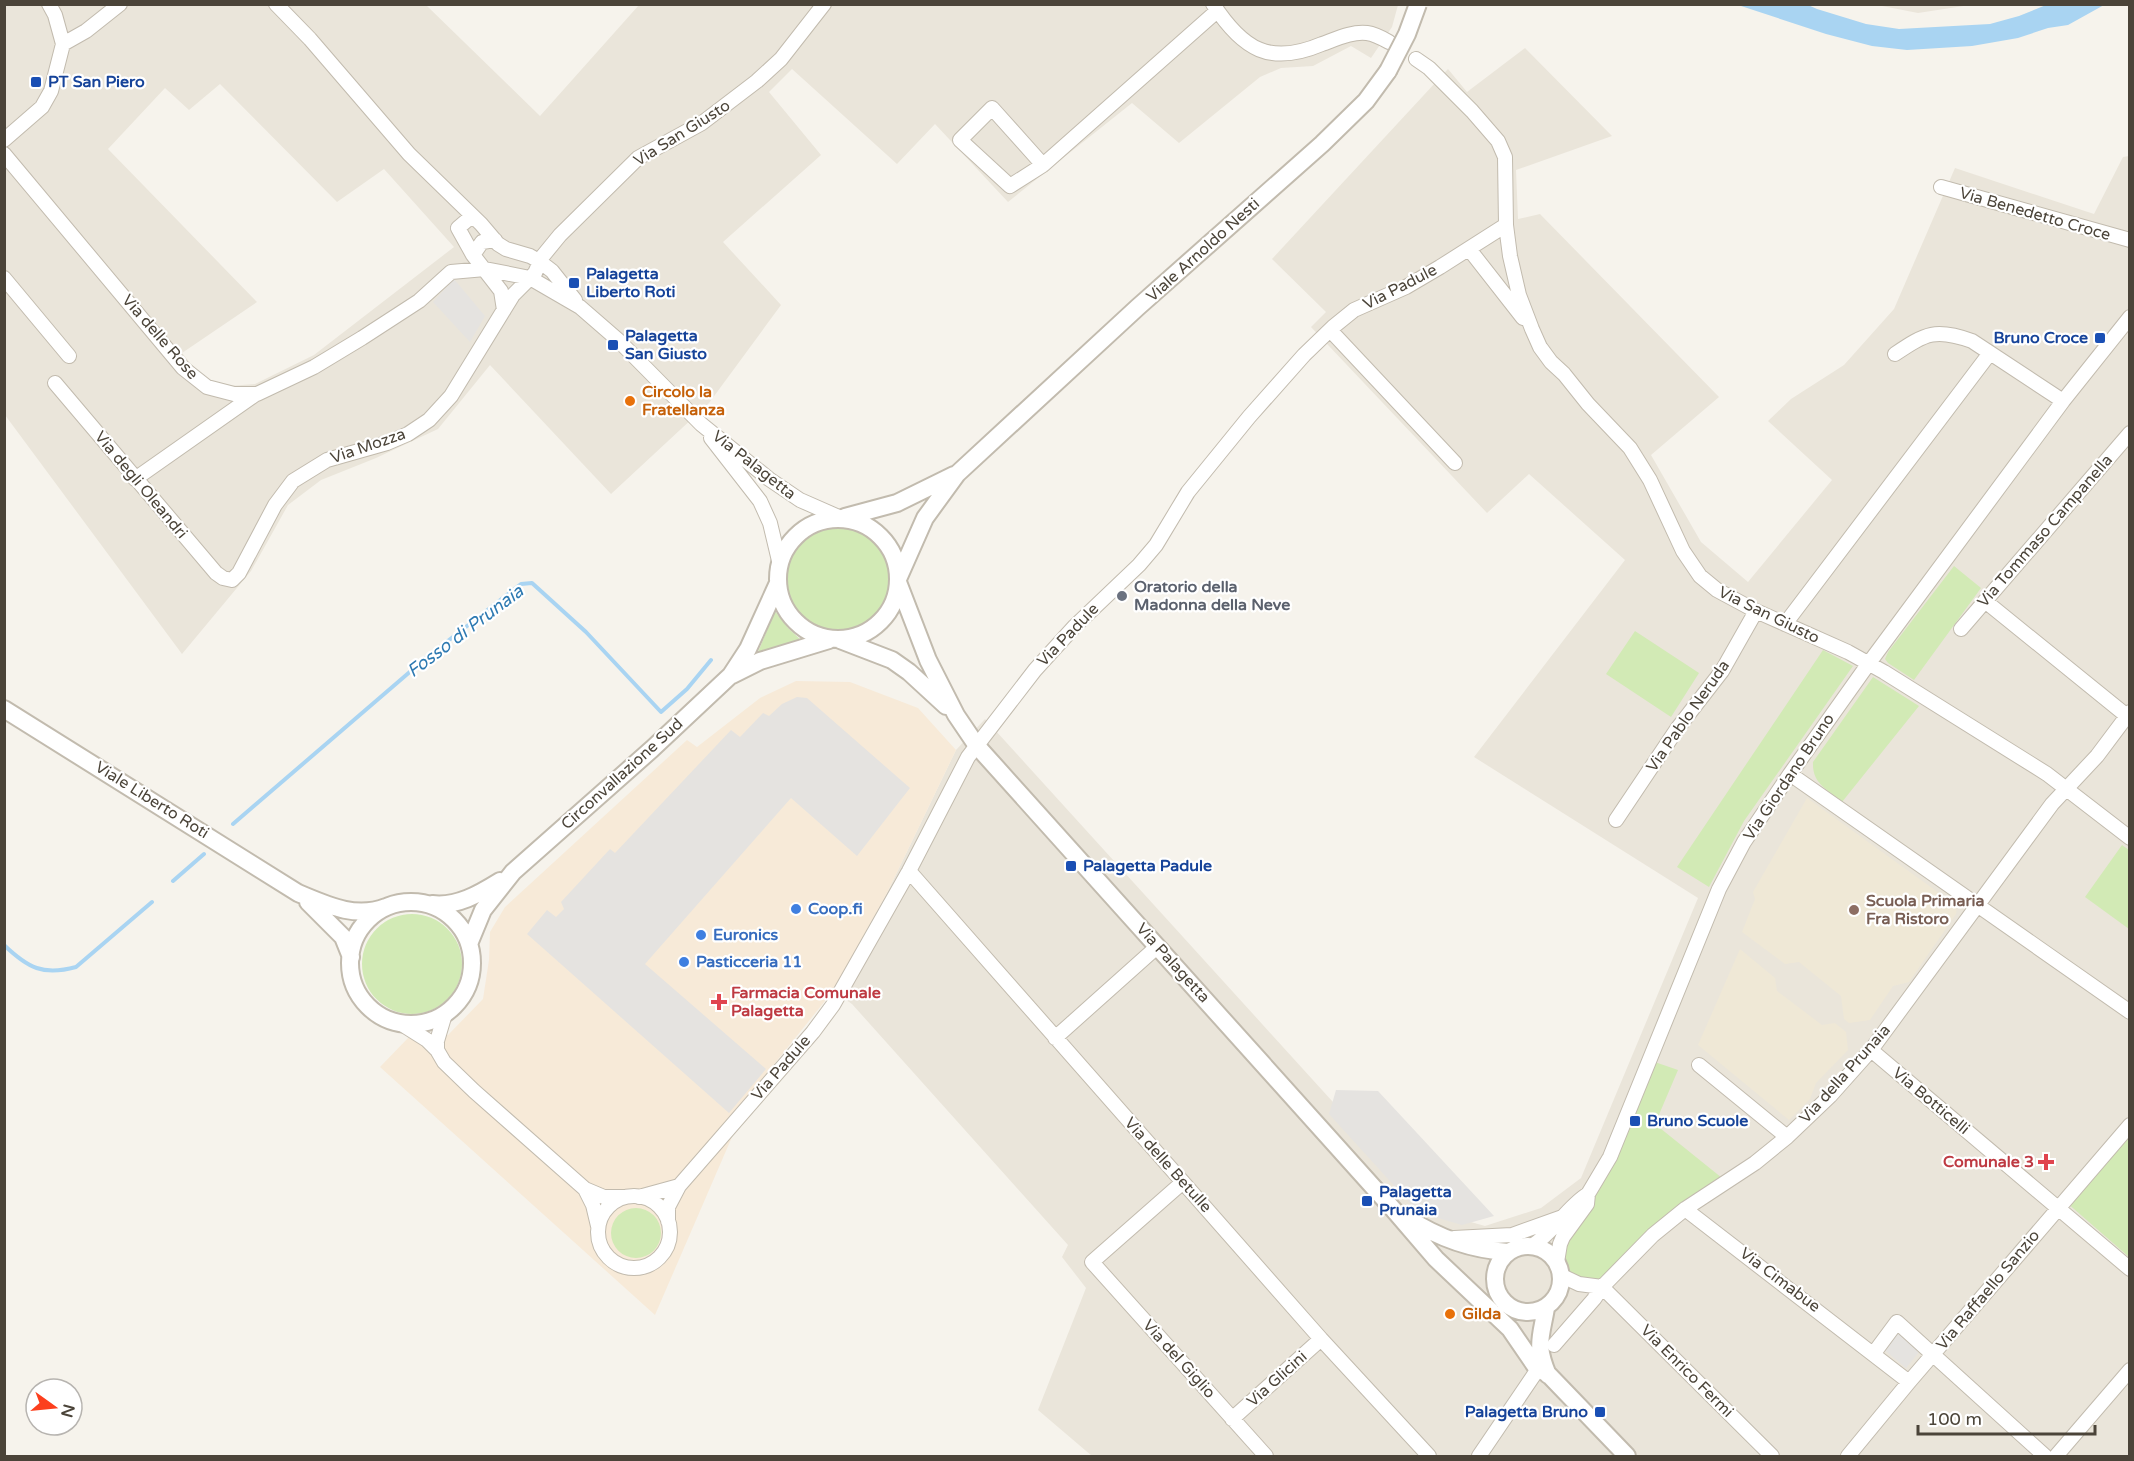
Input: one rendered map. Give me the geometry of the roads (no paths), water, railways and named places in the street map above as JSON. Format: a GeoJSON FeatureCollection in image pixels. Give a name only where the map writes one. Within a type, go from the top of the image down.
{"type":"FeatureCollection","features":[{"type":"Feature","properties":{"kind":"street"},"geometry":{"type":"LineString","coordinates":[[4,140],[45,103],[53,84],[63,44],[55,15],[49,4]]}},
{"type":"Feature","properties":{"kind":"street"},"geometry":{"type":"LineString","coordinates":[[63,44],[86,31],[120,4]]}},
{"type":"Feature","properties":{"kind":"street"},"geometry":{"type":"LineString","coordinates":[[276,4],[310,39],[409,154],[495,240],[506,249],[539,261]]}},
{"type":"Feature","properties":{"kind":"street","name":"Via San Giusto"},"geometry":{"type":"LineString","coordinates":[[530,278],[539,267],[539,261],[547,249],[632,163],[643,154],[702,123],[756,81],[781,58],[824,4]]}},
{"type":"Feature","properties":{"kind":"street","name":"Viale Arnoldo Nesti"},"geometry":{"type":"LineString","coordinates":[[898,580],[925,518],[957,474],[1138,307],[1323,144],[1366,101],[1388,71],[1407,34],[1418,4]]}},
{"type":"Feature","properties":{"kind":"street"},"geometry":{"type":"LineString","coordinates":[[1042,165],[992,108],[960,140],[1010,186],[1042,165],[1215,8],[1242,40],[1262,51],[1281,54],[1302,53],[1340,37],[1359,32],[1369,33],[1389,42]]}},
{"type":"Feature","properties":{"kind":"street","name":"Via San Giusto"},"geometry":{"type":"LineString","coordinates":[[1416,59],[1429,68],[1498,141],[1505,157],[1506,225],[1510,256],[1517,286],[1540,347],[1588,404],[1630,448],[1650,480],[1683,551],[1700,576],[1717,591],[1869,663],[2047,774],[2130,838]]}},
{"type":"Feature","properties":{"kind":"street","name":"Via delle Rose"},"geometry":{"type":"LineString","coordinates":[[4,154],[194,379],[216,390],[234,394],[257,394],[314,367],[362,338],[419,301],[449,273],[485,269]]}},
{"type":"Feature","properties":{"kind":"street","name":"Via Benedetto Croce"},"geometry":{"type":"LineString","coordinates":[[1941,187],[2130,240]]}},
{"type":"Feature","properties":{"kind":"street"},"geometry":{"type":"LineString","coordinates":[[472,216],[458,228],[473,255],[501,291],[504,310]]}},
{"type":"Feature","properties":{"kind":"street","name":"Via Padule"},"geometry":{"type":"LineString","coordinates":[[679,1186],[813,1032],[833,1005],[909,871],[962,767],[977,746],[1035,670],[1075,626],[1144,559],[1167,529],[1188,492],[1249,417],[1304,355],[1354,310],[1406,286],[1506,225]]}},
{"type":"Feature","properties":{"kind":"street"},"geometry":{"type":"LineString","coordinates":[[473,255],[482,242],[495,240]]}},
{"type":"Feature","properties":{"kind":"street","name":"Via San Giusto"},"geometry":{"type":"LineString","coordinates":[[1469,249],[1532,329]]}},
{"type":"Feature","properties":{"kind":"street","name":"Via Palagetta"},"geometry":{"type":"LineString","coordinates":[[539,261],[552,271],[580,307]]}},
{"type":"Feature","properties":{"kind":"street"},"geometry":{"type":"LineString","coordinates":[[485,269],[530,278]]}},
{"type":"Feature","properties":{"kind":"street"},"geometry":{"type":"LineString","coordinates":[[4,278],[69,356]]}},
{"type":"Feature","properties":{"kind":"street","name":"Via Palagetta"},"geometry":{"type":"LineString","coordinates":[[530,278],[580,307],[618,340],[701,424],[779,487],[800,500],[868,527],[886,542],[896,562],[898,580],[919,639],[956,715],[977,746],[1436,1259],[1509,1329],[1540,1369],[1627,1456]]}},
{"type":"Feature","properties":{"kind":"street","name":"Via Mozza"},"geometry":{"type":"LineString","coordinates":[[232,580],[239,573],[275,505],[293,481],[327,460],[393,441],[429,420],[451,396],[504,310],[519,288],[530,278]]}},
{"type":"Feature","properties":{"kind":"street","name":"Via Giordano Bruno"},"geometry":{"type":"LineString","coordinates":[[1559,1269],[1563,1237],[1587,1204],[1588,1194],[1610,1157],[1719,889],[1744,842],[1869,663],[2063,401],[2130,317]]}},
{"type":"Feature","properties":{"kind":"street"},"geometry":{"type":"LineString","coordinates":[[1330,330],[1455,463]]}},
{"type":"Feature","properties":{"kind":"street"},"geometry":{"type":"LineString","coordinates":[[1895,354],[1920,337],[1941,333],[1957,335],[1972,341],[2063,401]]}},
{"type":"Feature","properties":{"kind":"street"},"geometry":{"type":"LineString","coordinates":[[1785,624],[1990,353]]}},
{"type":"Feature","properties":{"kind":"street","name":"Via degli Oleandri"},"geometry":{"type":"LineString","coordinates":[[55,383],[216,573],[223,579],[232,580]]}},
{"type":"Feature","properties":{"kind":"street"},"geometry":{"type":"LineString","coordinates":[[135,479],[257,394]]}},
{"type":"Feature","properties":{"kind":"street","name":"Via Palagetta"},"geometry":{"type":"LineString","coordinates":[[701,424],[760,501],[770,523],[780,565]]}},
{"type":"Feature","properties":{"kind":"street","name":"Via Tommaso Campanella"},"geometry":{"type":"LineString","coordinates":[[1961,629],[2130,433]]}},
{"type":"Feature","properties":{"kind":"street","name":"Viale Arnoldo Nesti"},"geometry":{"type":"LineString","coordinates":[[841,518],[897,503],[957,474]]}},
{"type":"Feature","properties":{"kind":"street","name":"Via Palagetta"},"geometry":{"type":"LineString","coordinates":[[841,518],[823,520],[803,531],[789,544],[780,565],[777,583],[782,604],[794,622],[811,633],[892,660],[909,672],[956,715]]}},
{"type":"Feature","properties":{"kind":"street"},"geometry":{"type":"LineString","coordinates":[[834,639],[860,635],[879,623],[892,605],[898,580]]}},
{"type":"Feature","properties":{"kind":"street","name":"Circonvallazione Sud"},"geometry":{"type":"LineString","coordinates":[[469,944],[483,910],[513,872],[652,750],[731,675],[748,649],[777,583]]}},
{"type":"Feature","properties":{"kind":"street"},"geometry":{"type":"LineString","coordinates":[[1985,601],[2128,714]]}},
{"type":"Feature","properties":{"kind":"street","name":"Via Pablo Neruda"},"geometry":{"type":"LineString","coordinates":[[1616,820],[1677,729],[1722,671],[1756,611]]}},
{"type":"Feature","properties":{"kind":"street","name":"Circonvallazione Sud"},"geometry":{"type":"LineString","coordinates":[[731,675],[767,658],[834,639]]}},
{"type":"Feature","properties":{"kind":"street","name":"Viale Liberto Roti"},"geometry":{"type":"LineString","coordinates":[[4,709],[298,893],[347,911],[367,912],[386,907]]}},
{"type":"Feature","properties":{"kind":"street","name":"Via della Prunaia"},"geometry":{"type":"LineString","coordinates":[[1554,1345],[1602,1287],[1653,1235],[1685,1209],[1755,1163],[1787,1137],[1830,1096],[1871,1050],[2065,790],[2128,714]]}},
{"type":"Feature","properties":{"kind":"street"},"geometry":{"type":"LineString","coordinates":[[2047,774],[2071,772],[2092,760]]}},
{"type":"Feature","properties":{"kind":"street"},"geometry":{"type":"LineString","coordinates":[[1790,774],[2130,1012]]}},
{"type":"Feature","properties":{"kind":"street","name":"Via delle Betulle"},"geometry":{"type":"LineString","coordinates":[[909,871],[1321,1339],[1429,1456]]}},
{"type":"Feature","properties":{"kind":"street","name":"Circonvallazione Sud"},"geometry":{"type":"LineString","coordinates":[[386,907],[410,902],[439,905],[456,903],[486,890],[513,872]]}},
{"type":"Feature","properties":{"kind":"street","name":"Viale Liberto Roti"},"geometry":{"type":"LineString","coordinates":[[298,893],[343,937],[351,957]]}},
{"type":"Feature","properties":{"kind":"street","name":"Circonvallazione Sud"},"geometry":{"type":"LineString","coordinates":[[425,903],[452,917],[465,934],[472,957],[469,983],[455,1006],[445,1014]]}},
{"type":"Feature","properties":{"kind":"street"},"geometry":{"type":"LineString","coordinates":[[386,907],[369,919],[355,938],[351,957],[351,975],[362,999],[382,1017],[400,1023],[426,1040],[437,1050],[444,1062],[474,1091],[585,1189],[604,1197],[633,1197],[649,1200],[664,1214],[668,1223]]}},
{"type":"Feature","properties":{"kind":"street"},"geometry":{"type":"LineString","coordinates":[[1055,1038],[1158,946]]}},
{"type":"Feature","properties":{"kind":"street"},"geometry":{"type":"LineString","coordinates":[[400,1023],[420,1023],[445,1014]]}},
{"type":"Feature","properties":{"kind":"street"},"geometry":{"type":"LineString","coordinates":[[437,1050],[437,1041],[445,1014]]}},
{"type":"Feature","properties":{"kind":"street","name":"Via Botticelli"},"geometry":{"type":"LineString","coordinates":[[1871,1050],[2130,1269]]}},
{"type":"Feature","properties":{"kind":"street"},"geometry":{"type":"LineString","coordinates":[[1699,1065],[1787,1137]]}},
{"type":"Feature","properties":{"kind":"street","name":"Via Raffaello Sanzio"},"geometry":{"type":"LineString","coordinates":[[1848,1456],[2130,1125]]}},
{"type":"Feature","properties":{"kind":"street","name":"Via del Giglio"},"geometry":{"type":"LineString","coordinates":[[1183,1182],[1092,1262],[1266,1456]]}},
{"type":"Feature","properties":{"kind":"street"},"geometry":{"type":"LineString","coordinates":[[585,1189],[593,1205],[601,1247],[615,1263],[635,1268],[655,1261],[662,1254],[669,1234],[669,1207],[679,1186]]}},
{"type":"Feature","properties":{"kind":"street"},"geometry":{"type":"LineString","coordinates":[[598,1226],[602,1216],[616,1201],[679,1186]]}},
{"type":"Feature","properties":{"kind":"street","name":"Via Giordano Bruno"},"geometry":{"type":"LineString","coordinates":[[1532,1246],[1588,1194]]}},
{"type":"Feature","properties":{"kind":"street","name":"Via Palagetta"},"geometry":{"type":"LineString","coordinates":[[1393,1209],[1443,1238],[1471,1247],[1508,1252],[1520,1247],[1532,1246]]}},
{"type":"Feature","properties":{"kind":"street","name":"Via Cimabue"},"geometry":{"type":"LineString","coordinates":[[1685,1209],[1909,1382]]}},
{"type":"Feature","properties":{"kind":"street","name":"Via Giordano Bruno"},"geometry":{"type":"LineString","coordinates":[[1443,1238],[1512,1235],[1565,1216]]}},
{"type":"Feature","properties":{"kind":"street"},"geometry":{"type":"LineString","coordinates":[[1532,1246],[1547,1251],[1559,1269],[1579,1284],[1602,1287]]}},
{"type":"Feature","properties":{"kind":"street"},"geometry":{"type":"LineString","coordinates":[[1499,1297],[1495,1281],[1496,1273],[1498,1265],[1508,1252]]}},
{"type":"Feature","properties":{"kind":"street","name":"Via Palagetta"},"geometry":{"type":"LineString","coordinates":[[1540,1369],[1539,1344],[1546,1308],[1557,1296],[1559,1269]]}},
{"type":"Feature","properties":{"kind":"street","name":"Via Palagetta"},"geometry":{"type":"LineString","coordinates":[[1459,1282],[1499,1297],[1512,1309],[1540,1369]]}},
{"type":"Feature","properties":{"kind":"street","name":"Via Enrico Fermi"},"geometry":{"type":"LineString","coordinates":[[1602,1287],[1772,1456]]}},
{"type":"Feature","properties":{"kind":"street"},"geometry":{"type":"LineString","coordinates":[[1512,1309],[1530,1313],[1546,1308]]}},
{"type":"Feature","properties":{"kind":"street"},"geometry":{"type":"LineString","coordinates":[[1874,1353],[1897,1322],[2045,1456]]}},
{"type":"Feature","properties":{"kind":"street","name":"Via Glicini"},"geometry":{"type":"LineString","coordinates":[[1232,1419],[1321,1339]]}},
{"type":"Feature","properties":{"kind":"street"},"geometry":{"type":"LineString","coordinates":[[1479,1456],[1540,1369]]}},
{"type":"Feature","properties":{"kind":"street"},"geometry":{"type":"LineString","coordinates":[[2056,1456],[2130,1370]]}},
{"type":"Feature","properties":{"kind":"water"},"geometry":{"type":"Polygon","coordinates":[[[1738,5],[1808,5],[1866,24],[1899,29],[1990,24],[2046,5],[2104,5],[2068,25],[2048,28],[2018,38],[1972,46],[1907,50],[1872,46],[1826,34],[1738,5]]]}},
{"type":"Feature","properties":{"kind":"waterway","name":"Fosso di Prunaia"},"geometry":{"type":"LineString","coordinates":[[233,824],[426,658],[521,584],[532,583],[586,632],[661,712],[687,689],[711,660]]}},
{"type":"Feature","properties":{"kind":"waterway","name":"Fosso di Prunaia"},"geometry":{"type":"LineString","coordinates":[[173,881],[204,854]]}},
{"type":"Feature","properties":{"kind":"waterway","name":"Fosso di Prunaia"},"geometry":{"type":"LineString","coordinates":[[4,945],[37,968],[54,971],[76,967],[152,902]]}},
{"type":"Feature","properties":{"kind":"place","name":"PT San Piero"},"geometry":{"type":"Point","coordinates":[36,82]}},
{"type":"Feature","properties":{"kind":"place","name":"Palagetta Liberto Roti"},"geometry":{"type":"Point","coordinates":[574,283]}},
{"type":"Feature","properties":{"kind":"place","name":"Bruno Croce"},"geometry":{"type":"Point","coordinates":[2100,338]}},
{"type":"Feature","properties":{"kind":"place","name":"Palagetta San Giusto"},"geometry":{"type":"Point","coordinates":[613,345]}},
{"type":"Feature","properties":{"kind":"place","name":"Circolo la Fratellanza"},"geometry":{"type":"Point","coordinates":[630,401]}},
{"type":"Feature","properties":{"kind":"place","name":"Oratorio della Madonna della Neve"},"geometry":{"type":"Point","coordinates":[1122,596]}},
{"type":"Feature","properties":{"kind":"place","name":"Palagetta Padule"},"geometry":{"type":"Point","coordinates":[1071,866]}},
{"type":"Feature","properties":{"kind":"place","name":"Coop.fi"},"geometry":{"type":"Point","coordinates":[796,909]}},
{"type":"Feature","properties":{"kind":"place","name":"Scuola Primaria Fra Ristoro"},"geometry":{"type":"Point","coordinates":[1854,910]}},
{"type":"Feature","properties":{"kind":"place","name":"Euronics"},"geometry":{"type":"Point","coordinates":[701,935]}},
{"type":"Feature","properties":{"kind":"place","name":"Pasticceria 11"},"geometry":{"type":"Point","coordinates":[684,962]}},
{"type":"Feature","properties":{"kind":"place","name":"Farmacia Comunale Palagetta"},"geometry":{"type":"Point","coordinates":[719,1002]}},
{"type":"Feature","properties":{"kind":"place","name":"Bruno Scuole"},"geometry":{"type":"Point","coordinates":[1635,1121]}},
{"type":"Feature","properties":{"kind":"place","name":"Comunale 3"},"geometry":{"type":"Point","coordinates":[2046,1162]}},
{"type":"Feature","properties":{"kind":"place","name":"Palagetta Prunaia"},"geometry":{"type":"Point","coordinates":[1367,1201]}},
{"type":"Feature","properties":{"kind":"place","name":"Gilda"},"geometry":{"type":"Point","coordinates":[1450,1314]}},
{"type":"Feature","properties":{"kind":"place","name":"Palagetta Bruno"},"geometry":{"type":"Point","coordinates":[1600,1412]}}]}
